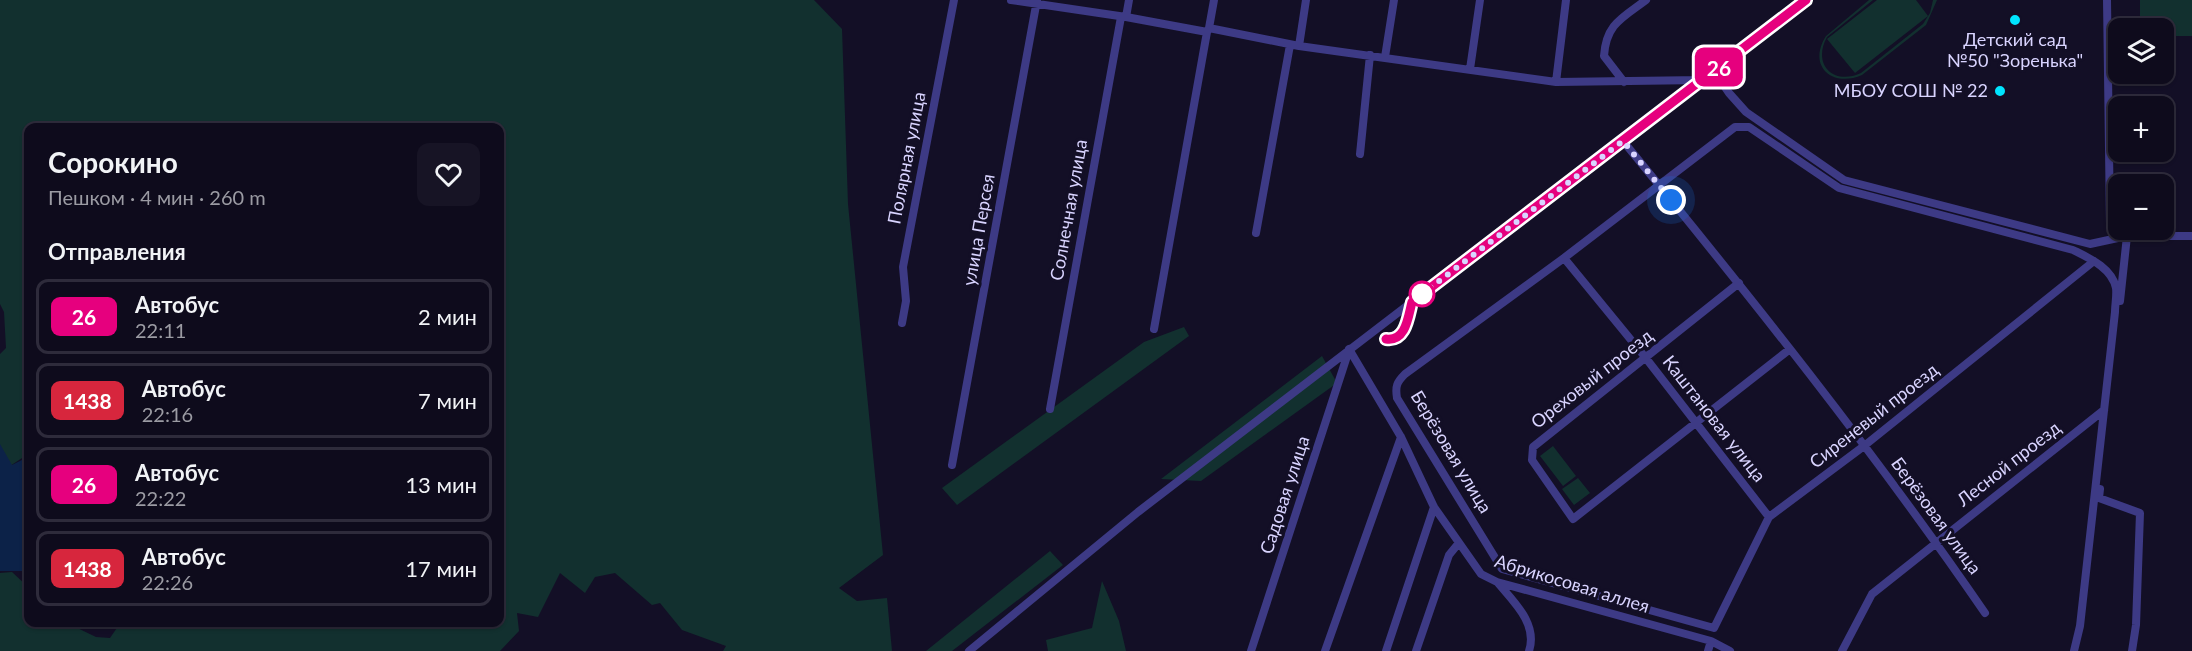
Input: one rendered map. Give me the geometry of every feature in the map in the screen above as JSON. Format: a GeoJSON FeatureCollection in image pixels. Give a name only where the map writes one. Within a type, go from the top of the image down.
{"type":"FeatureCollection","features":[{"type":"Feature","properties":{"kind":"street","name":"Полярная улица"},"geometry":{"type":"LineString","coordinates":[[902,323],[906,301],[903,267],[954,0]]}},
{"type":"Feature","properties":{"kind":"street"},"geometry":{"type":"LineString","coordinates":[[1011,0],[1037,2],[1294,45],[1556,82],[1702,80]]}},
{"type":"Feature","properties":{"kind":"street","name":"Солнечная улица"},"geometry":{"type":"LineString","coordinates":[[1050,409],[1123,17],[1129,0]]}},
{"type":"Feature","properties":{"kind":"street"},"geometry":{"type":"LineString","coordinates":[[1154,328],[1214,0]]}},
{"type":"Feature","properties":{"kind":"street"},"geometry":{"type":"LineString","coordinates":[[1256,233],[1294,45],[1306,0]]}},
{"type":"Feature","properties":{"kind":"street"},"geometry":{"type":"LineString","coordinates":[[1385,57],[1394,0]]}},
{"type":"Feature","properties":{"kind":"street"},"geometry":{"type":"LineString","coordinates":[[1470,69],[1480,0]]}},
{"type":"Feature","properties":{"kind":"street"},"geometry":{"type":"LineString","coordinates":[[1556,82],[1566,0]]}},
{"type":"Feature","properties":{"kind":"street"},"geometry":{"type":"LineString","coordinates":[[1624,82],[1604,57],[1605,39],[1616,23],[1646,0]]}},
{"type":"Feature","properties":{"kind":"street"},"geometry":{"type":"LineString","coordinates":[[969,651],[1138,512],[1806,0]]}},
{"type":"Feature","properties":{"kind":"street"},"geometry":{"type":"LineString","coordinates":[[2107,0],[2109,174]]}},
{"type":"Feature","properties":{"kind":"street","name":"улица Персея"},"geometry":{"type":"LineString","coordinates":[[952,465],[1037,2]]}},
{"type":"Feature","properties":{"kind":"street"},"geometry":{"type":"LineString","coordinates":[[1360,154],[1370,55]]}},
{"type":"Feature","properties":{"kind":"street"},"geometry":{"type":"LineString","coordinates":[[1714,71],[1728,93],[1746,112],[1844,180],[2090,244],[2108,240]]}},
{"type":"Feature","properties":{"kind":"street","name":"Берёзовая улица"},"geometry":{"type":"LineString","coordinates":[[1714,628],[1502,569],[1397,398],[1395,390],[1397,382],[1735,127],[1749,127],[1839,188],[2073,250],[2094,261]]}},
{"type":"Feature","properties":{"kind":"street","name":"Берёзовая улица"},"geometry":{"type":"LineString","coordinates":[[1623,141],[1790,349],[1936,542],[1985,613]]}},
{"type":"Feature","properties":{"kind":"street"},"geometry":{"type":"LineString","coordinates":[[2174,236],[2192,236]]}},
{"type":"Feature","properties":{"kind":"street"},"geometry":{"type":"LineString","coordinates":[[2127,240],[2099,498],[2140,513],[2136,625],[2132,651]]}},
{"type":"Feature","properties":{"kind":"street","name":"Каштановая улица"},"geometry":{"type":"LineString","coordinates":[[1564,258],[1646,357],[1769,517]]}},
{"type":"Feature","properties":{"kind":"street"},"geometry":{"type":"LineString","coordinates":[[2074,651],[2080,626],[2115,312],[2116,288],[2110,275],[2094,261]]}},
{"type":"Feature","properties":{"kind":"street","name":"Сиреневый проезд"},"geometry":{"type":"LineString","coordinates":[[1714,628],[1769,517],[1864,446],[2094,261]]}},
{"type":"Feature","properties":{"kind":"street","name":"Ореховый проезд"},"geometry":{"type":"LineString","coordinates":[[1696,422],[1573,519],[1532,460],[1533,447],[1739,284]]}},
{"type":"Feature","properties":{"kind":"street","name":"Абрикосовая аллея"},"geometry":{"type":"LineString","coordinates":[[1349,349],[1401,437],[1434,507],[1481,574],[1497,582],[1711,642],[1730,651]]}},
{"type":"Feature","properties":{"kind":"street","name":"Садовая улица"},"geometry":{"type":"LineString","coordinates":[[1251,651],[1349,349]]}},
{"type":"Feature","properties":{"kind":"street"},"geometry":{"type":"LineString","coordinates":[[1696,422],[1790,349]]}},
{"type":"Feature","properties":{"kind":"street","name":"Лесной проезд"},"geometry":{"type":"LineString","coordinates":[[1842,651],[1872,594],[2104,410]]}},
{"type":"Feature","properties":{"kind":"street"},"geometry":{"type":"LineString","coordinates":[[1325,651],[1401,437]]}},
{"type":"Feature","properties":{"kind":"street"},"geometry":{"type":"LineString","coordinates":[[1386,651],[1434,507]]}},
{"type":"Feature","properties":{"kind":"street"},"geometry":{"type":"LineString","coordinates":[[1416,651],[1449,555],[1458,544]]}},
{"type":"Feature","properties":{"kind":"street"},"geometry":{"type":"LineString","coordinates":[[1497,582],[1528,622],[1532,642],[1529,651]]}},
{"type":"Feature","properties":{"kind":"street"},"geometry":{"type":"LineString","coordinates":[[1708,651],[1711,642]]}},
{"type":"Feature","properties":{"kind":"green space"},"geometry":{"type":"Polygon","coordinates":[[[0,0],[814,0],[842,29],[848,204],[883,555],[839,588],[857,601],[887,598],[892,651],[723,651],[726,646],[682,630],[660,603],[652,605],[615,573],[595,577],[585,593],[560,573],[538,617],[517,613],[519,631],[500,651],[0,651],[0,573],[12,572],[24,583],[24,627],[75,627],[96,637],[110,638],[118,627],[504,627],[504,123],[24,123],[24,457],[10,466],[0,453],[0,354],[6,348],[4,312],[0,304],[0,0]]]}},
{"type":"Feature","properties":{"kind":"green space"},"geometry":{"type":"Polygon","coordinates":[[[1869,0],[1873,0],[1827,37],[1822,56],[1828,70],[1834,74],[1842,77],[1861,73],[1923,24],[1930,13],[1933,0],[1937,0],[1926,25],[1862,75],[1841,79],[1832,76],[1821,65],[1819,57],[1826,36],[1869,0]]]}},
{"type":"Feature","properties":{"kind":"green space"},"geometry":{"type":"Polygon","coordinates":[[[1877,0],[1916,0],[1928,16],[1855,73],[1827,39],[1877,0]]]}},
{"type":"Feature","properties":{"kind":"green space"},"geometry":{"type":"Polygon","coordinates":[[[2140,0],[2192,0],[2192,36],[2174,36],[2174,18],[2140,18],[2140,0]]]}},
{"type":"Feature","properties":{"kind":"green space"},"geometry":{"type":"Polygon","coordinates":[[[1184,327],[1189,336],[957,505],[942,488],[1144,342],[1184,327]]]}},
{"type":"Feature","properties":{"kind":"green space"},"geometry":{"type":"Polygon","coordinates":[[[1322,356],[1337,383],[1201,481],[1161,479],[1322,356]]]}},
{"type":"Feature","properties":{"kind":"green space"},"geometry":{"type":"Polygon","coordinates":[[[1553,446],[1576,476],[1563,486],[1540,456],[1553,446]]]}},
{"type":"Feature","properties":{"kind":"green space"},"geometry":{"type":"Polygon","coordinates":[[[1578,478],[1590,493],[1574,505],[1562,489],[1578,478]]]}},
{"type":"Feature","properties":{"kind":"green space"},"geometry":{"type":"Polygon","coordinates":[[[1050,551],[1063,565],[952,651],[926,651],[1050,551]]]}},
{"type":"Feature","properties":{"kind":"green space"},"geometry":{"type":"Polygon","coordinates":[[[1102,581],[1119,621],[1126,651],[1048,651],[1046,640],[1092,628],[1102,581]]]}},
{"type":"Feature","properties":{"kind":"water"},"geometry":{"type":"Polygon","coordinates":[[[0,444],[12,465],[24,459],[24,571],[0,571],[0,444]]]}},
{"type":"Feature","properties":{"kind":"bus line","name":"26"},"geometry":{"type":"LineString","coordinates":[[1386,339],[1396,339],[1401,336],[1412,302],[1806,0]]}},
{"type":"Feature","properties":{"kind":"place","name":"Детский сад №50 \"Зоренька\""},"geometry":{"type":"Point","coordinates":[2015,20]}},
{"type":"Feature","properties":{"kind":"place","name":"МБОУ СОШ № 22"},"geometry":{"type":"Point","coordinates":[2000,91]}},
{"type":"Feature","properties":{"kind":"route"},"geometry":{"type":"LineString","coordinates":[[1422,294],[1623,141],[1671,200]]}}]}
